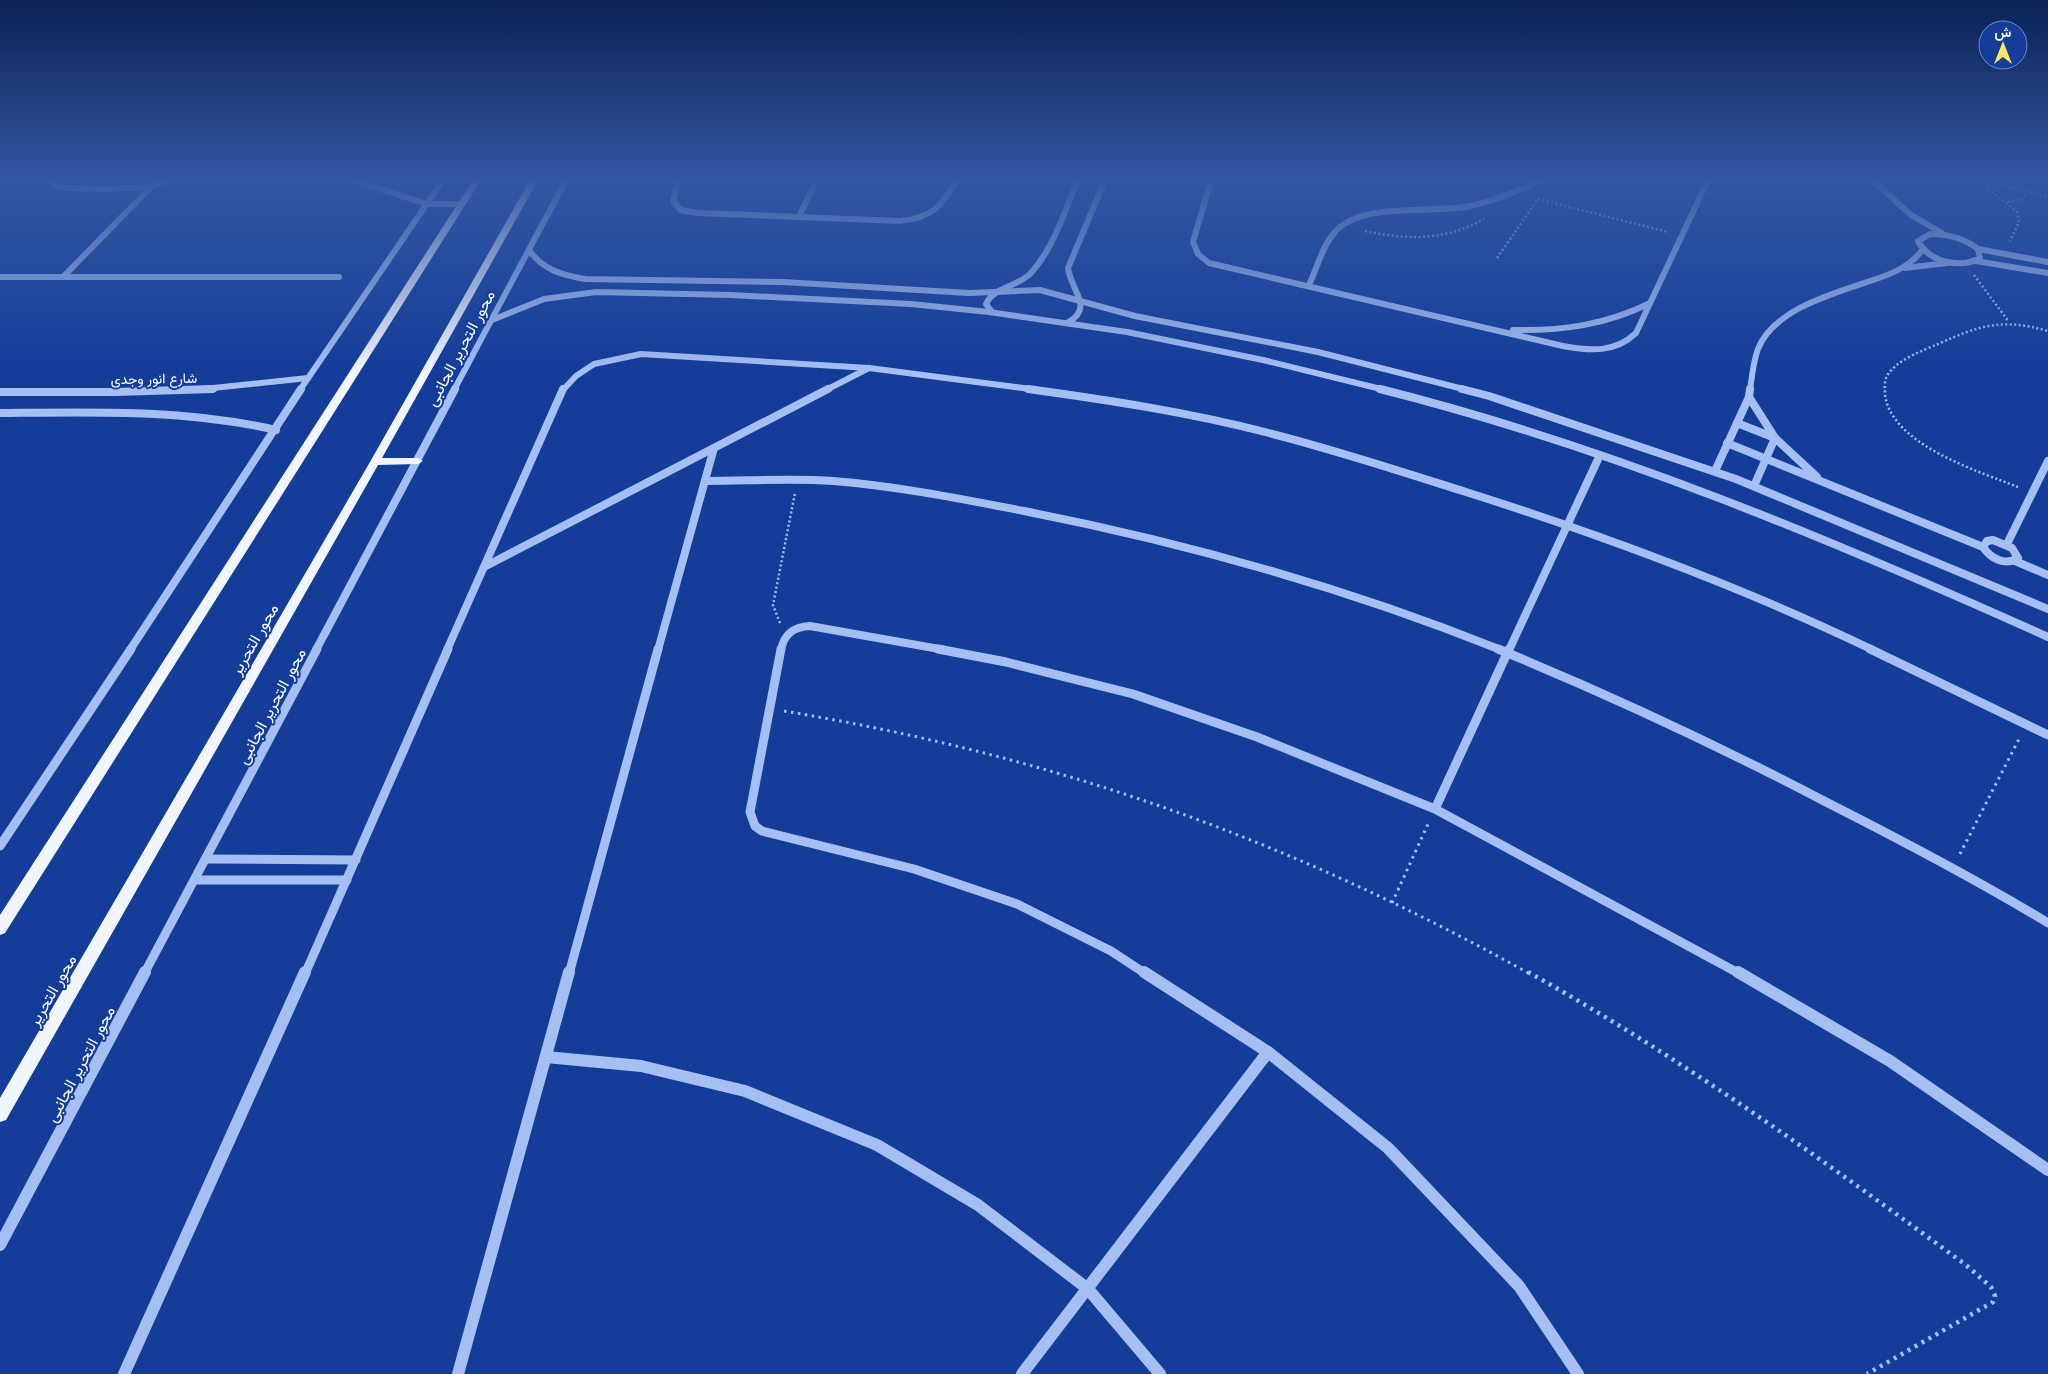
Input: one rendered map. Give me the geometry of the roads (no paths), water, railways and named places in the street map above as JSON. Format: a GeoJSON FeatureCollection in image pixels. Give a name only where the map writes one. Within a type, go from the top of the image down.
{"type":"FeatureCollection","features":[{"type":"Feature","properties":{"kind":"main road"},"geometry":{"type":"LineString","coordinates":[[0,928],[435,244]]}},
{"type":"Feature","properties":{"kind":"main road","name":"محور التحرير"},"geometry":{"type":"LineString","coordinates":[[0,1114],[375,462],[498,244]]}},
{"type":"Feature","properties":{"kind":"main road"},"geometry":{"type":"LineString","coordinates":[[375,462],[418,461]]}},
{"type":"Feature","properties":{"kind":"street"},"geometry":{"type":"LineString","coordinates":[[63,277],[95,244]]}},
{"type":"Feature","properties":{"kind":"street"},"geometry":{"type":"LineString","coordinates":[[0,845],[276,430],[308,378],[400,244]]}},
{"type":"Feature","properties":{"kind":"street","name":"محور التحرير الجانبى"},"geometry":{"type":"LineString","coordinates":[[0,1246],[533,244]]}},
{"type":"Feature","properties":{"kind":"street"},"geometry":{"type":"LineString","coordinates":[[992,312],[987,307],[987,299],[1028,277],[1045,255],[1050,244]]}},
{"type":"Feature","properties":{"kind":"street"},"geometry":{"type":"LineString","coordinates":[[1067,323],[1080,316],[1083,305],[1068,278],[1068,268],[1078,244]]}},
{"type":"Feature","properties":{"kind":"street"},"geometry":{"type":"LineString","coordinates":[[1194,244],[1200,257],[1209,264],[1223,268],[1309,285],[1582,350],[1609,349],[1629,342],[1636,334],[1678,244]]}},
{"type":"Feature","properties":{"kind":"street"},"geometry":{"type":"LineString","coordinates":[[1309,285],[1329,244]]}},
{"type":"Feature","properties":{"kind":"street"},"geometry":{"type":"LineString","coordinates":[[1920,244],[1923,249],[1936,257],[1954,262],[1976,262],[2048,273]]}},
{"type":"Feature","properties":{"kind":"street"},"geometry":{"type":"LineString","coordinates":[[1971,244],[1978,249],[2048,262]]}},
{"type":"Feature","properties":{"kind":"street"},"geometry":{"type":"LineString","coordinates":[[1902,269],[1918,257],[1923,249]]}},
{"type":"Feature","properties":{"kind":"street"},"geometry":{"type":"LineString","coordinates":[[1976,262],[1981,254],[1978,249]]}},
{"type":"Feature","properties":{"kind":"street"},"geometry":{"type":"LineString","coordinates":[[530,250],[535,260],[556,272],[585,278],[783,282],[936,292],[1040,290],[1135,316],[1318,352],[1489,396],[1715,471],[2048,609]]}},
{"type":"Feature","properties":{"kind":"street"},"geometry":{"type":"LineString","coordinates":[[1715,471],[1749,397],[1758,347],[1767,333],[1780,320],[1816,301],[1902,269],[1954,262]]}},
{"type":"Feature","properties":{"kind":"street"},"geometry":{"type":"LineString","coordinates":[[0,277],[339,277]]}},
{"type":"Feature","properties":{"kind":"street"},"geometry":{"type":"LineString","coordinates":[[602,292],[609,278]]}},
{"type":"Feature","properties":{"kind":"street"},"geometry":{"type":"LineString","coordinates":[[492,320],[517,308],[545,299],[602,292],[862,301],[992,312],[1067,323],[1310,370],[1479,416],[1712,494],[1951,592],[2048,636]]}},
{"type":"Feature","properties":{"kind":"street"},"geometry":{"type":"LineString","coordinates":[[1494,329],[1547,330],[1580,327],[1616,319],[1650,303]]}},
{"type":"Feature","properties":{"kind":"street"},"geometry":{"type":"LineString","coordinates":[[124,1374],[356,860],[560,395],[570,379],[589,365],[614,357],[641,354],[869,368],[1089,397],[1161,409],[1265,432],[1379,464],[1568,524],[1692,572],[1843,636],[2048,735]]}},
{"type":"Feature","properties":{"kind":"street"},"geometry":{"type":"LineString","coordinates":[[484,566],[869,368]]}},
{"type":"Feature","properties":{"kind":"street","name":"شارع انور وجدى"},"geometry":{"type":"LineString","coordinates":[[0,392],[188,392],[248,387],[308,378]]}},
{"type":"Feature","properties":{"kind":"street"},"geometry":{"type":"LineString","coordinates":[[1749,397],[1775,438],[1817,478]]}},
{"type":"Feature","properties":{"kind":"street"},"geometry":{"type":"LineString","coordinates":[[0,413],[184,414],[248,422],[276,430]]}},
{"type":"Feature","properties":{"kind":"street"},"geometry":{"type":"LineString","coordinates":[[1737,423],[1775,438]]}},
{"type":"Feature","properties":{"kind":"street"},"geometry":{"type":"LineString","coordinates":[[1754,486],[1775,438]]}},
{"type":"Feature","properties":{"kind":"street"},"geometry":{"type":"LineString","coordinates":[[1727,442],[1983,547],[1990,556],[1996,559],[2015,561],[2048,575]]}},
{"type":"Feature","properties":{"kind":"street"},"geometry":{"type":"LineString","coordinates":[[458,1374],[714,448]]}},
{"type":"Feature","properties":{"kind":"street"},"geometry":{"type":"LineString","coordinates":[[1435,809],[1600,455]]}},
{"type":"Feature","properties":{"kind":"street"},"geometry":{"type":"LineString","coordinates":[[2007,544],[2048,461]]}},
{"type":"Feature","properties":{"kind":"street"},"geometry":{"type":"LineString","coordinates":[[705,482],[830,481],[890,488],[1084,522],[1176,544],[1354,596],[1508,653],[1663,719],[1793,784],[1952,868],[2048,923]]}},
{"type":"Feature","properties":{"kind":"street"},"geometry":{"type":"LineString","coordinates":[[1983,547],[1987,541],[1993,540],[2007,544],[2018,555],[2015,561]]}},
{"type":"Feature","properties":{"kind":"street"},"geometry":{"type":"LineString","coordinates":[[1578,1374],[1519,1286],[1388,1148],[1268,1052],[1111,951],[1017,904],[914,869],[762,831],[755,826],[750,812],[783,640],[786,635],[799,627],[815,626],[1006,662],[1133,694],[1257,737],[1435,809],[1736,971],[1890,1061],[2048,1170]]}},
{"type":"Feature","properties":{"kind":"street"},"geometry":{"type":"LineString","coordinates":[[206,859],[356,860]]}},
{"type":"Feature","properties":{"kind":"street"},"geometry":{"type":"LineString","coordinates":[[196,880],[347,880]]}},
{"type":"Feature","properties":{"kind":"street"},"geometry":{"type":"LineString","coordinates":[[1022,1374],[1268,1052]]}},
{"type":"Feature","properties":{"kind":"street"},"geometry":{"type":"LineString","coordinates":[[546,1057],[640,1066],[745,1090],[878,1145],[978,1205],[1088,1290],[1160,1374]]}}]}
